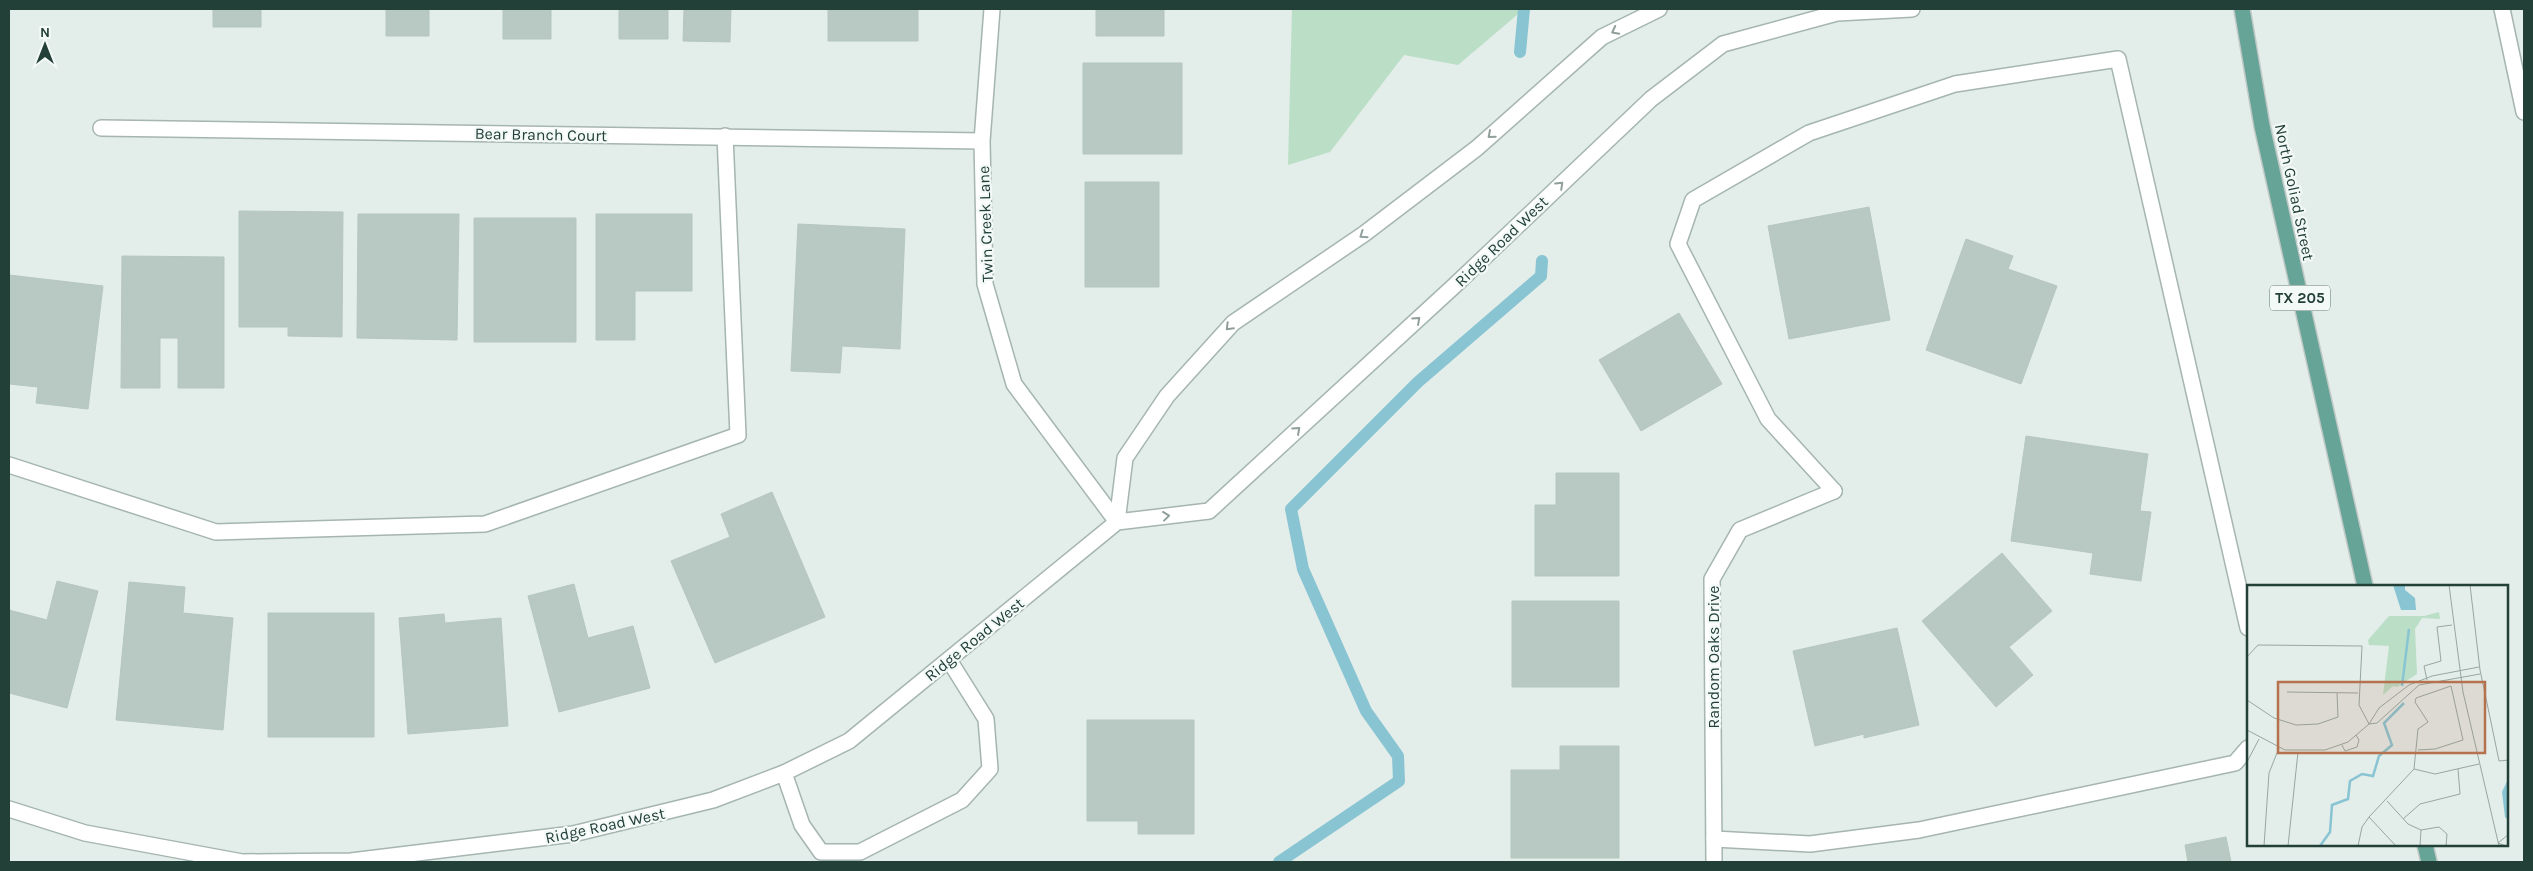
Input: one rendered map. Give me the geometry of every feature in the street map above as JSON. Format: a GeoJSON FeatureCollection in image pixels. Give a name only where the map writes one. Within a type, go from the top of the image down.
{"type":"FeatureCollection","features":[{"type":"Feature","properties":{"kind":"main road","name":"North Goliad Street"},"geometry":{"type":"LineString","coordinates":[[2242,9],[2264,136],[2365,585]]}},
{"type":"Feature","properties":{"kind":"main road"},"geometry":{"type":"LineString","coordinates":[[2425,846],[2429,862]]}},
{"type":"Feature","properties":{"kind":"street","name":"Twin Creek Lane"},"geometry":{"type":"LineString","coordinates":[[992,9],[982,140],[985,284],[1014,384],[1117,522]]}},
{"type":"Feature","properties":{"kind":"street"},"geometry":{"type":"LineString","coordinates":[[1117,522],[1125,458],[1167,396],[1232,322],[1364,234],[1477,148],[1602,37],[1659,9]]}},
{"type":"Feature","properties":{"kind":"street","name":"Ridge Road West"},"geometry":{"type":"LineString","coordinates":[[9,809],[85,833],[242,862],[351,862],[573,834],[713,800],[784,773],[850,741],[1117,522],[1208,511],[1453,287],[1651,99],[1723,44],[1837,11],[1912,9]]}},
{"type":"Feature","properties":{"kind":"street"},"geometry":{"type":"LineString","coordinates":[[2502,9],[2524,112]]}},
{"type":"Feature","properties":{"kind":"street","name":"Random Oaks Drive"},"geometry":{"type":"LineString","coordinates":[[1714,862],[1712,579],[1740,530],[1834,491],[1768,419],[1678,244],[1694,200],[1809,133],[1946,87],[2118,59],[2247,624]]}},
{"type":"Feature","properties":{"kind":"street","name":"Bear Branch Court"},"geometry":{"type":"LineString","coordinates":[[101,128],[982,140]]}},
{"type":"Feature","properties":{"kind":"street"},"geometry":{"type":"LineString","coordinates":[[9,465],[216,532],[485,524],[738,435],[725,136]]}},
{"type":"Feature","properties":{"kind":"street"},"geometry":{"type":"LineString","coordinates":[[784,773],[802,825],[821,852],[860,852],[962,800],[990,769],[986,719],[949,660]]}},
{"type":"Feature","properties":{"kind":"street"},"geometry":{"type":"LineString","coordinates":[[1714,839],[1810,844],[1920,830],[2235,763],[2247,749]]}},
{"type":"Feature","properties":{"kind":"green space"},"geometry":{"type":"Polygon","coordinates":[[[1292,9],[1524,9],[1458,65],[1404,55],[1330,152],[1288,165],[1292,9]]]}},
{"type":"Feature","properties":{"kind":"building"},"geometry":{"type":"Polygon","coordinates":[[[213,9],[261,9],[261,27],[213,27],[213,9]]]}},
{"type":"Feature","properties":{"kind":"building"},"geometry":{"type":"Polygon","coordinates":[[[386,9],[429,9],[429,36],[386,36],[386,9]]]}},
{"type":"Feature","properties":{"kind":"building"},"geometry":{"type":"Polygon","coordinates":[[[503,9],[551,9],[551,39],[503,39],[503,9]]]}},
{"type":"Feature","properties":{"kind":"building"},"geometry":{"type":"Polygon","coordinates":[[[619,9],[668,9],[668,39],[619,39],[619,9]]]}},
{"type":"Feature","properties":{"kind":"building"},"geometry":{"type":"Polygon","coordinates":[[[684,9],[731,9],[730,42],[683,41],[684,9]]]}},
{"type":"Feature","properties":{"kind":"building"},"geometry":{"type":"Polygon","coordinates":[[[828,9],[918,9],[918,41],[828,41],[828,9]]]}},
{"type":"Feature","properties":{"kind":"building"},"geometry":{"type":"Polygon","coordinates":[[[1096,9],[1164,9],[1164,36],[1096,36],[1096,9]]]}},
{"type":"Feature","properties":{"kind":"building"},"geometry":{"type":"Polygon","coordinates":[[[1083,63],[1182,63],[1182,154],[1083,154],[1083,63]]]}},
{"type":"Feature","properties":{"kind":"building"},"geometry":{"type":"Polygon","coordinates":[[[1085,182],[1159,182],[1159,287],[1085,287],[1085,182]]]}},
{"type":"Feature","properties":{"kind":"building"},"geometry":{"type":"Polygon","coordinates":[[[1869,207],[1890,320],[1789,339],[1768,226],[1869,207]]]}},
{"type":"Feature","properties":{"kind":"building"},"geometry":{"type":"Polygon","coordinates":[[[239,211],[343,212],[342,337],[288,336],[288,327],[239,327],[239,211]]]}},
{"type":"Feature","properties":{"kind":"building"},"geometry":{"type":"Polygon","coordinates":[[[358,214],[459,214],[457,340],[357,338],[358,214]]]}},
{"type":"Feature","properties":{"kind":"building"},"geometry":{"type":"Polygon","coordinates":[[[596,214],[692,214],[692,291],[635,291],[635,340],[596,340],[596,214]]]}},
{"type":"Feature","properties":{"kind":"building"},"geometry":{"type":"Polygon","coordinates":[[[474,218],[576,218],[576,342],[474,342],[474,218]]]}},
{"type":"Feature","properties":{"kind":"building"},"geometry":{"type":"Polygon","coordinates":[[[798,224],[905,229],[900,349],[842,346],[840,373],[791,371],[798,224]]]}},
{"type":"Feature","properties":{"kind":"building"},"geometry":{"type":"Polygon","coordinates":[[[1966,239],[2013,256],[2008,269],[2057,286],[2021,384],[1926,350],[1966,239]]]}},
{"type":"Feature","properties":{"kind":"building"},"geometry":{"type":"Polygon","coordinates":[[[122,256],[224,257],[224,388],[178,388],[178,338],[160,338],[160,388],[121,388],[122,256]]]}},
{"type":"Feature","properties":{"kind":"building"},"geometry":{"type":"Polygon","coordinates":[[[9,275],[103,286],[88,409],[36,403],[38,387],[9,384],[9,275]]]}},
{"type":"Feature","properties":{"kind":"building"},"geometry":{"type":"Polygon","coordinates":[[[1679,313],[1722,384],[1641,431],[1599,360],[1679,313]]]}},
{"type":"Feature","properties":{"kind":"building"},"geometry":{"type":"Polygon","coordinates":[[[2026,436],[2148,454],[2140,511],[2151,512],[2141,581],[2090,574],[2093,553],[2011,541],[2026,436]]]}},
{"type":"Feature","properties":{"kind":"building"},"geometry":{"type":"Polygon","coordinates":[[[1556,473],[1619,473],[1619,576],[1535,576],[1535,505],[1556,505],[1556,473]]]}},
{"type":"Feature","properties":{"kind":"building"},"geometry":{"type":"Polygon","coordinates":[[[772,492],[825,617],[715,663],[671,561],[730,537],[721,514],[772,492]]]}},
{"type":"Feature","properties":{"kind":"building"},"geometry":{"type":"Polygon","coordinates":[[[2002,553],[2052,611],[2009,647],[2033,675],[1996,707],[1922,621],[2002,553]]]}},
{"type":"Feature","properties":{"kind":"building"},"geometry":{"type":"Polygon","coordinates":[[[57,581],[98,591],[67,708],[9,693],[9,610],[47,620],[57,581]]]}},
{"type":"Feature","properties":{"kind":"building"},"geometry":{"type":"Polygon","coordinates":[[[129,582],[185,587],[183,613],[233,618],[223,730],[116,720],[129,582]]]}},
{"type":"Feature","properties":{"kind":"building"},"geometry":{"type":"Polygon","coordinates":[[[574,584],[588,638],[633,626],[650,688],[559,712],[528,596],[574,584]]]}},
{"type":"Feature","properties":{"kind":"building"},"geometry":{"type":"Polygon","coordinates":[[[1512,601],[1619,601],[1619,687],[1512,687],[1512,601]]]}},
{"type":"Feature","properties":{"kind":"building"},"geometry":{"type":"Polygon","coordinates":[[[268,613],[374,613],[374,737],[268,737],[268,613]]]}},
{"type":"Feature","properties":{"kind":"building"},"geometry":{"type":"Polygon","coordinates":[[[444,614],[445,623],[501,618],[508,726],[408,734],[399,618],[444,614]]]}},
{"type":"Feature","properties":{"kind":"building"},"geometry":{"type":"Polygon","coordinates":[[[1897,628],[1919,725],[1864,738],[1864,734],[1815,746],[1793,651],[1897,628]]]}},
{"type":"Feature","properties":{"kind":"building"},"geometry":{"type":"Polygon","coordinates":[[[1087,720],[1194,720],[1194,834],[1138,834],[1138,821],[1087,821],[1087,720]]]}},
{"type":"Feature","properties":{"kind":"building"},"geometry":{"type":"Polygon","coordinates":[[[1560,746],[1619,746],[1619,858],[1511,858],[1511,770],[1560,770],[1560,746]]]}},
{"type":"Feature","properties":{"kind":"building"},"geometry":{"type":"Polygon","coordinates":[[[2226,837],[2231,862],[2188,862],[2185,845],[2226,837]]]}},
{"type":"Feature","properties":{"kind":"waterway"},"geometry":{"type":"LineString","coordinates":[[1520,52],[1524,9]]}},
{"type":"Feature","properties":{"kind":"waterway"},"geometry":{"type":"LineString","coordinates":[[1279,862],[1399,781],[1398,756],[1366,711],[1303,569],[1291,509],[1418,382],[1541,276],[1542,261]]}}]}
